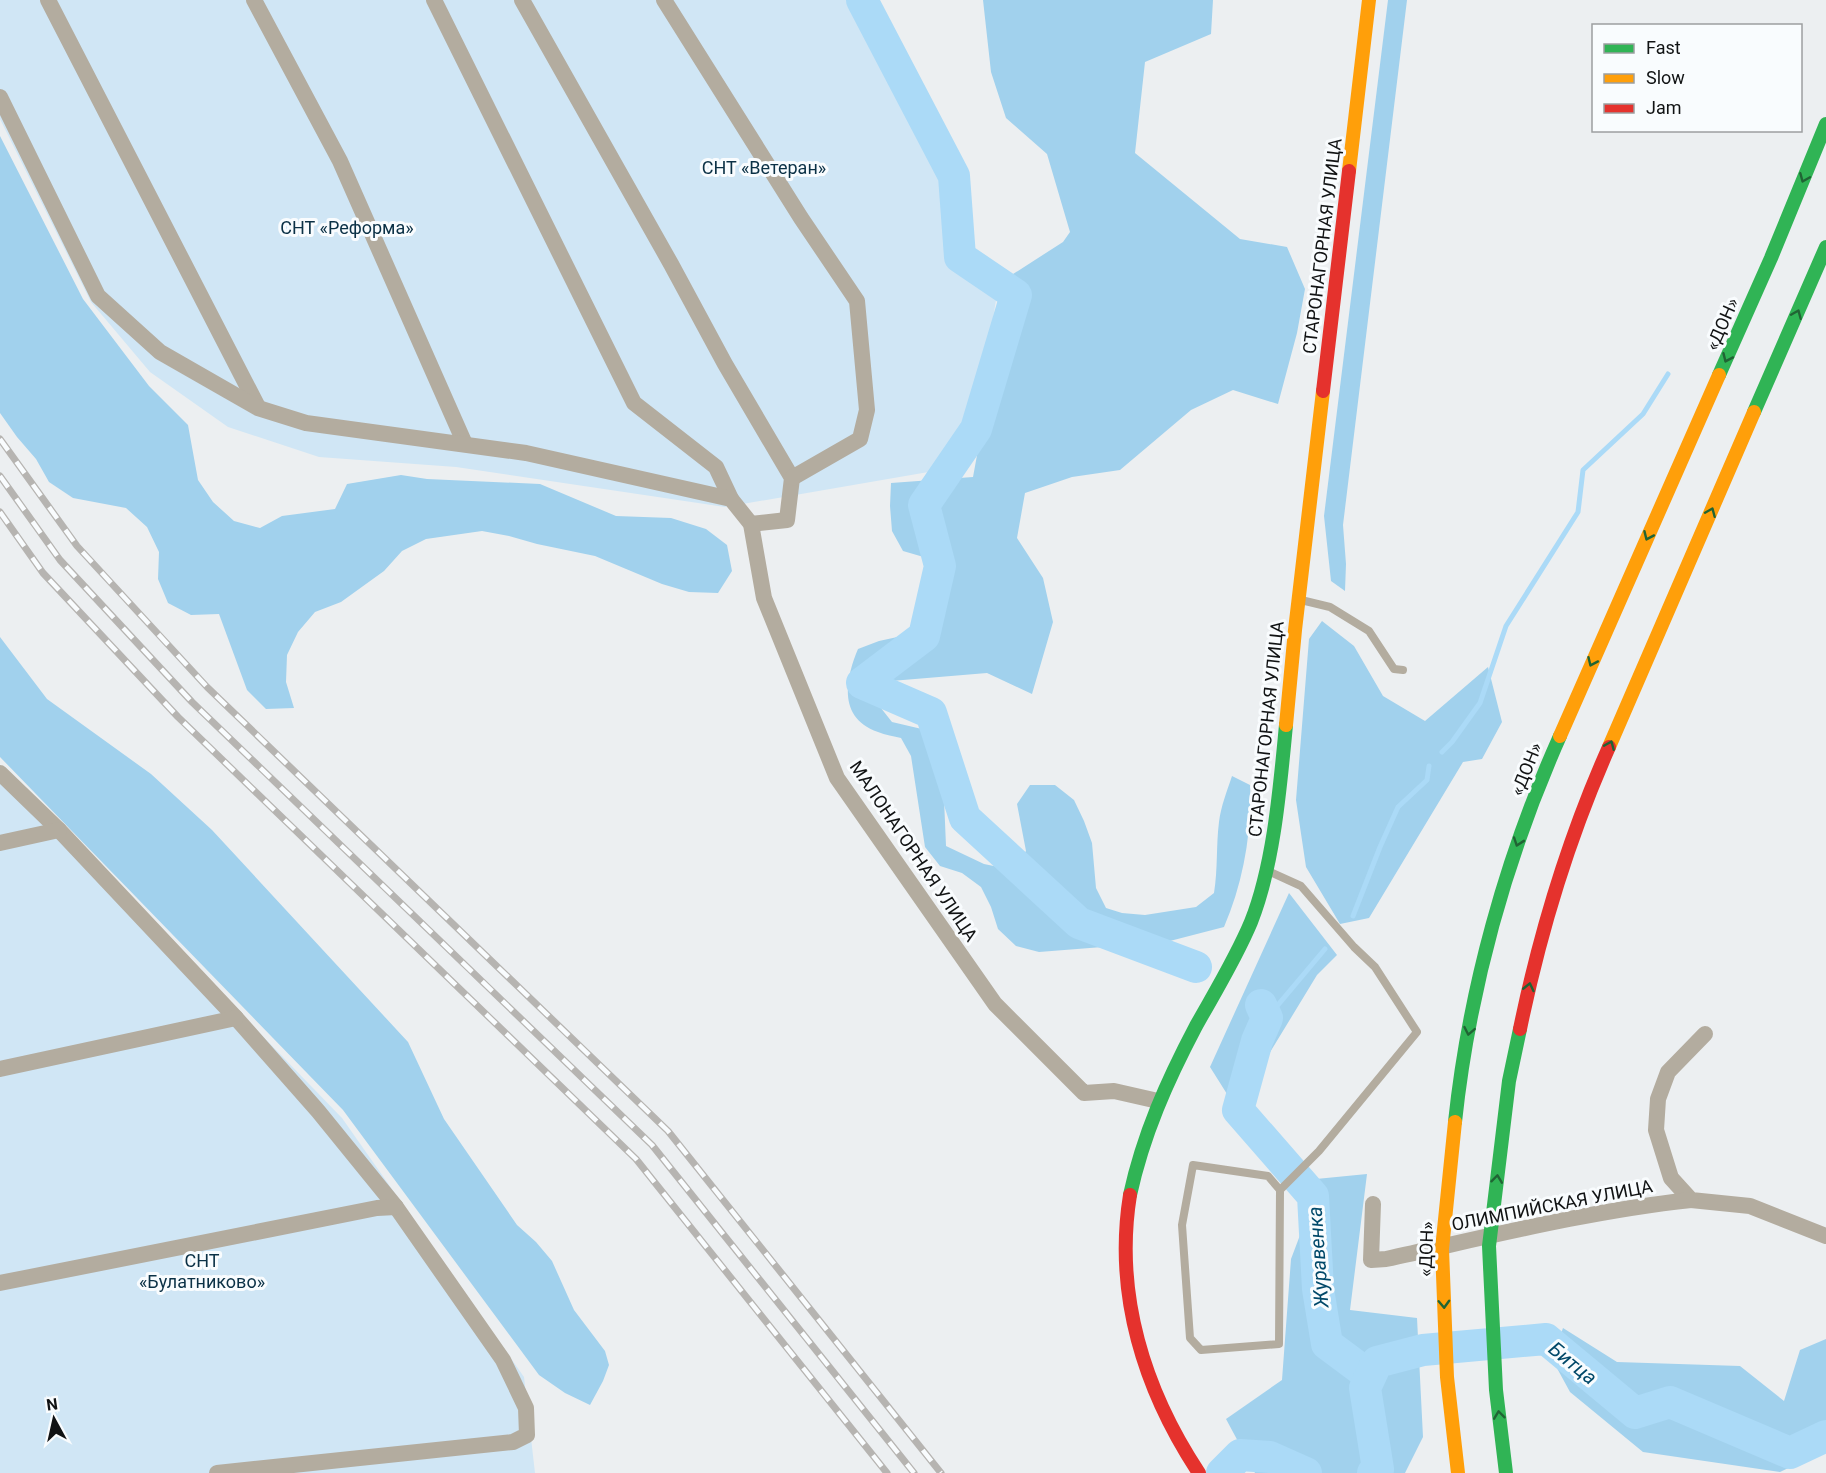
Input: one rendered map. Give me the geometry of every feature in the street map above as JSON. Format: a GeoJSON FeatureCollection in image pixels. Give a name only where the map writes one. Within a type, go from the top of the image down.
{"type":"FeatureCollection","features":[{"type":"Feature","properties":{"kind":"main road","name":"СТАРОНАГОРНАЯ УЛИЦА"},"geometry":{"type":"LineString","coordinates":[[1198,1473],[1162,1410],[1140,1346],[1128,1293],[1124,1257],[1127,1209],[1143,1137],[1158,1101],[1253,919],[1272,841],[1369,0]]}},
{"type":"Feature","properties":{"kind":"main road","name":"«ДОН»"},"geometry":{"type":"LineString","coordinates":[[1458,1473],[1446,1377],[1442,1249],[1460,1079],[1480,974],[1512,861],[1537,787],[1771,258],[1826,124]]}},
{"type":"Feature","properties":{"kind":"main road"},"geometry":{"type":"LineString","coordinates":[[1506,1473],[1496,1389],[1489,1246],[1509,1081],[1530,981],[1559,878],[1586,799],[1826,247]]}},
{"type":"Feature","properties":{"kind":"street"},"geometry":{"type":"LineString","coordinates":[[48,0],[258,408]]}},
{"type":"Feature","properties":{"kind":"street"},"geometry":{"type":"LineString","coordinates":[[254,0],[340,161],[465,444]]}},
{"type":"Feature","properties":{"kind":"street"},"geometry":{"type":"LineString","coordinates":[[434,0],[634,403],[716,467],[731,499],[751,524],[787,520],[792,478],[725,364],[522,0]]}},
{"type":"Feature","properties":{"kind":"street"},"geometry":{"type":"LineString","coordinates":[[664,0],[801,218],[857,301],[867,410],[860,439],[792,478]]}},
{"type":"Feature","properties":{"kind":"street"},"geometry":{"type":"LineString","coordinates":[[0,97],[98,296],[160,352],[258,408],[306,423],[526,453],[731,499]]}},
{"type":"Feature","properties":{"kind":"street","name":"МАЛОНАГОРНАЯ УЛИЦА"},"geometry":{"type":"LineString","coordinates":[[751,524],[764,598],[837,778],[995,1004],[1084,1093],[1114,1091],[1158,1101]]}},
{"type":"Feature","properties":{"kind":"street"},"geometry":{"type":"LineString","coordinates":[[0,773],[59,830],[236,1018],[318,1111],[396,1207],[503,1360],[526,1408],[527,1435],[513,1442],[217,1473]]}},
{"type":"Feature","properties":{"kind":"street"},"geometry":{"type":"LineString","coordinates":[[0,843],[59,830]]}},
{"type":"Feature","properties":{"kind":"street"},"geometry":{"type":"LineString","coordinates":[[0,1068],[236,1018]]}},
{"type":"Feature","properties":{"kind":"street","name":"ОЛИМПИЙСКАЯ УЛИЦА"},"geometry":{"type":"LineString","coordinates":[[1691,1200],[1671,1178],[1656,1130],[1658,1099],[1668,1072],[1705,1035]]}},
{"type":"Feature","properties":{"kind":"street","name":"ОЛИМПИЙСКАЯ УЛИЦА"},"geometry":{"type":"LineString","coordinates":[[1373,1204],[1371,1260],[1386,1259],[1661,1203],[1691,1200],[1750,1206],[1826,1236]]}},
{"type":"Feature","properties":{"kind":"street"},"geometry":{"type":"LineString","coordinates":[[0,1283],[377,1208],[396,1207]]}},
{"type":"Feature","properties":{"kind":"lane"},"geometry":{"type":"LineString","coordinates":[[1298,600],[1330,607],[1369,631],[1394,669],[1403,670]]}},
{"type":"Feature","properties":{"kind":"lane"},"geometry":{"type":"LineString","coordinates":[[1266,870],[1301,886],[1375,967],[1417,1032],[1319,1151],[1280,1190],[1279,1344],[1201,1350],[1190,1338],[1182,1225],[1193,1165],[1268,1176],[1280,1190]]}},
{"type":"Feature","properties":{"kind":"green space","name":"СНТ «Реформа»"},"geometry":{"type":"Polygon","coordinates":[[[0,0],[874,0],[996,300],[969,465],[725,507],[456,467],[319,457],[228,427],[150,372],[91,302],[0,119],[0,0]]]}},
{"type":"Feature","properties":{"kind":"green space","name":"СНТ «Булатниково»"},"geometry":{"type":"Polygon","coordinates":[[[0,765],[342,1118],[524,1377],[535,1473],[0,1473],[0,765]]]}},
{"type":"Feature","properties":{"kind":"shaded area"},"geometry":{"type":"Polygon","coordinates":[[[983,0],[1213,0],[1211,34],[1145,62],[1135,153],[1240,239],[1287,247],[1305,289],[1297,333],[1278,404],[1233,390],[1191,410],[1120,470],[1072,477],[1025,493],[1017,538],[1043,578],[1053,622],[1032,694],[987,673],[891,681],[873,698],[892,722],[926,730],[941,777],[946,846],[984,864],[1013,870],[1026,851],[1017,804],[1030,785],[1055,785],[1074,800],[1084,821],[1092,843],[1096,888],[1106,908],[1122,913],[1145,915],[1196,907],[1214,893],[1219,822],[1232,776],[1250,785],[1245,858],[1224,927],[1166,942],[1039,952],[1016,946],[998,929],[981,887],[962,873],[940,866],[925,847],[911,756],[901,738],[865,726],[856,717],[848,697],[850,673],[858,649],[902,636],[922,621],[936,603],[941,578],[927,558],[903,551],[892,531],[891,483],[973,477],[1010,276],[1063,242],[1070,232],[1047,154],[1006,118],[991,72],[983,0]]]}},
{"type":"Feature","properties":{"kind":"shaded area"},"geometry":{"type":"Polygon","coordinates":[[[1388,0],[1407,0],[1343,525],[1346,564],[1345,591],[1331,581],[1324,516],[1388,0]]]}},
{"type":"Feature","properties":{"kind":"shaded area"},"geometry":{"type":"Polygon","coordinates":[[[0,136],[83,299],[149,386],[188,425],[198,480],[213,502],[234,521],[260,528],[282,516],[335,509],[347,484],[401,475],[427,479],[540,484],[616,516],[671,518],[706,529],[727,545],[732,571],[718,593],[689,592],[662,584],[595,556],[509,536],[482,531],[426,539],[402,551],[384,571],[341,602],[315,612],[298,632],[287,655],[286,682],[294,708],[266,709],[247,690],[219,614],[191,615],[168,603],[158,579],[159,552],[147,527],[126,508],[73,498],[49,482],[36,459],[0,413],[0,136]]]}},
{"type":"Feature","properties":{"kind":"shaded area"},"geometry":{"type":"Polygon","coordinates":[[[1322,621],[1354,646],[1383,696],[1425,721],[1488,667],[1502,722],[1482,759],[1463,762],[1369,918],[1340,924],[1306,867],[1296,800],[1309,639],[1322,621]]]}},
{"type":"Feature","properties":{"kind":"shaded area"},"geometry":{"type":"Polygon","coordinates":[[[0,637],[47,699],[151,774],[212,830],[408,1042],[444,1119],[517,1225],[552,1261],[574,1310],[605,1351],[609,1365],[590,1405],[565,1393],[539,1375],[343,1110],[0,757],[0,637]]]}},
{"type":"Feature","properties":{"kind":"shaded area"},"geometry":{"type":"Polygon","coordinates":[[[1289,893],[1337,955],[1317,975],[1255,1077],[1227,1094],[1210,1067],[1289,893]]]}},
{"type":"Feature","properties":{"kind":"shaded area"},"geometry":{"type":"Polygon","coordinates":[[[1367,1174],[1350,1310],[1417,1318],[1423,1437],[1405,1473],[1255,1473],[1226,1419],[1282,1380],[1291,1259],[1305,1222],[1316,1179],[1367,1174]]]}},
{"type":"Feature","properties":{"kind":"shaded area"},"geometry":{"type":"Polygon","coordinates":[[[1563,1328],[1617,1362],[1740,1366],[1784,1401],[1800,1350],[1826,1339],[1826,1450],[1780,1472],[1643,1452],[1570,1392],[1552,1359],[1563,1328]]]}},
{"type":"Feature","properties":{"kind":"waterway"},"geometry":{"type":"LineString","coordinates":[[862,0],[954,176],[960,257],[1016,295],[976,429],[924,505],[940,566],[924,636],[862,683],[931,713],[965,818],[1079,923],[1196,967]]}},
{"type":"Feature","properties":{"kind":"waterway"},"geometry":{"type":"LineString","coordinates":[[1442,752],[1480,703],[1506,626],[1578,512],[1583,470],[1643,414],[1668,374]]}},
{"type":"Feature","properties":{"kind":"waterway"},"geometry":{"type":"LineString","coordinates":[[1353,916],[1398,807],[1427,780],[1429,766]]}},
{"type":"Feature","properties":{"kind":"waterway"},"geometry":{"type":"LineString","coordinates":[[1267,1018],[1325,949]]}},
{"type":"Feature","properties":{"kind":"waterway","name":"Журавенка"},"geometry":{"type":"LineString","coordinates":[[1261,1005],[1267,1018],[1257,1041],[1238,1110],[1313,1196],[1318,1289],[1327,1344],[1370,1376]]}},
{"type":"Feature","properties":{"kind":"waterway","name":"Битца"},"geometry":{"type":"LineString","coordinates":[[1373,1473],[1378,1469],[1365,1388],[1377,1362],[1423,1350],[1546,1339],[1635,1413],[1670,1402],[1790,1453],[1826,1436]]}},
{"type":"Feature","properties":{"kind":"waterway","name":"Битца"},"geometry":{"type":"LineString","coordinates":[[1222,1473],[1240,1455],[1270,1457],[1306,1473]]}},
{"type":"Feature","properties":{"kind":"railway"},"geometry":{"type":"LineString","coordinates":[[0,439],[77,546],[207,687],[668,1131],[941,1473]]}},
{"type":"Feature","properties":{"kind":"railway"},"geometry":{"type":"LineString","coordinates":[[0,476],[60,560],[192,702],[652,1145],[914,1473]]}},
{"type":"Feature","properties":{"kind":"railway"},"geometry":{"type":"LineString","coordinates":[[0,512],[43,573],[178,717],[636,1159],[887,1473]]}},
{"type":"Feature","properties":{"kind":"traffic: fast"},"geometry":{"type":"LineString","coordinates":[[1719,375],[1771,258],[1826,124]]}},
{"type":"Feature","properties":{"kind":"traffic: fast"},"geometry":{"type":"LineString","coordinates":[[1754,412],[1826,247]]}},
{"type":"Feature","properties":{"kind":"traffic: fast"},"geometry":{"type":"LineString","coordinates":[[1130,1195],[1149,1130],[1175,1067],[1239,949],[1259,899],[1271,851],[1286,725]]}},
{"type":"Feature","properties":{"kind":"traffic: fast"},"geometry":{"type":"LineString","coordinates":[[1455,1122],[1470,1023],[1492,925],[1523,829],[1560,736]]}},
{"type":"Feature","properties":{"kind":"traffic: fast"},"geometry":{"type":"LineString","coordinates":[[1506,1473],[1496,1390],[1489,1246],[1509,1081],[1520,1029]]}},
{"type":"Feature","properties":{"kind":"traffic: slow"},"geometry":{"type":"LineString","coordinates":[[1349,171],[1369,0]]}},
{"type":"Feature","properties":{"kind":"traffic: slow"},"geometry":{"type":"LineString","coordinates":[[1560,736],[1719,375]]}},
{"type":"Feature","properties":{"kind":"traffic: slow"},"geometry":{"type":"LineString","coordinates":[[1286,725],[1323,391]]}},
{"type":"Feature","properties":{"kind":"traffic: slow"},"geometry":{"type":"LineString","coordinates":[[1609,747],[1754,412]]}},
{"type":"Feature","properties":{"kind":"traffic: slow"},"geometry":{"type":"LineString","coordinates":[[1455,1122],[1442,1249],[1447,1377],[1458,1473]]}},
{"type":"Feature","properties":{"kind":"traffic: jam"},"geometry":{"type":"LineString","coordinates":[[1323,391],[1349,171]]}},
{"type":"Feature","properties":{"kind":"traffic: jam"},"geometry":{"type":"LineString","coordinates":[[1520,1029],[1557,885],[1581,815],[1609,747]]}},
{"type":"Feature","properties":{"kind":"traffic: jam"},"geometry":{"type":"LineString","coordinates":[[1130,1195],[1126,1232],[1126,1269],[1130,1305],[1138,1340],[1163,1408],[1199,1473]]}},
{"type":"Feature","properties":{"kind":"park label","name":"СНТ «Ветеран»"},"geometry":{"type":"Point","coordinates":[764,167]}}]}
